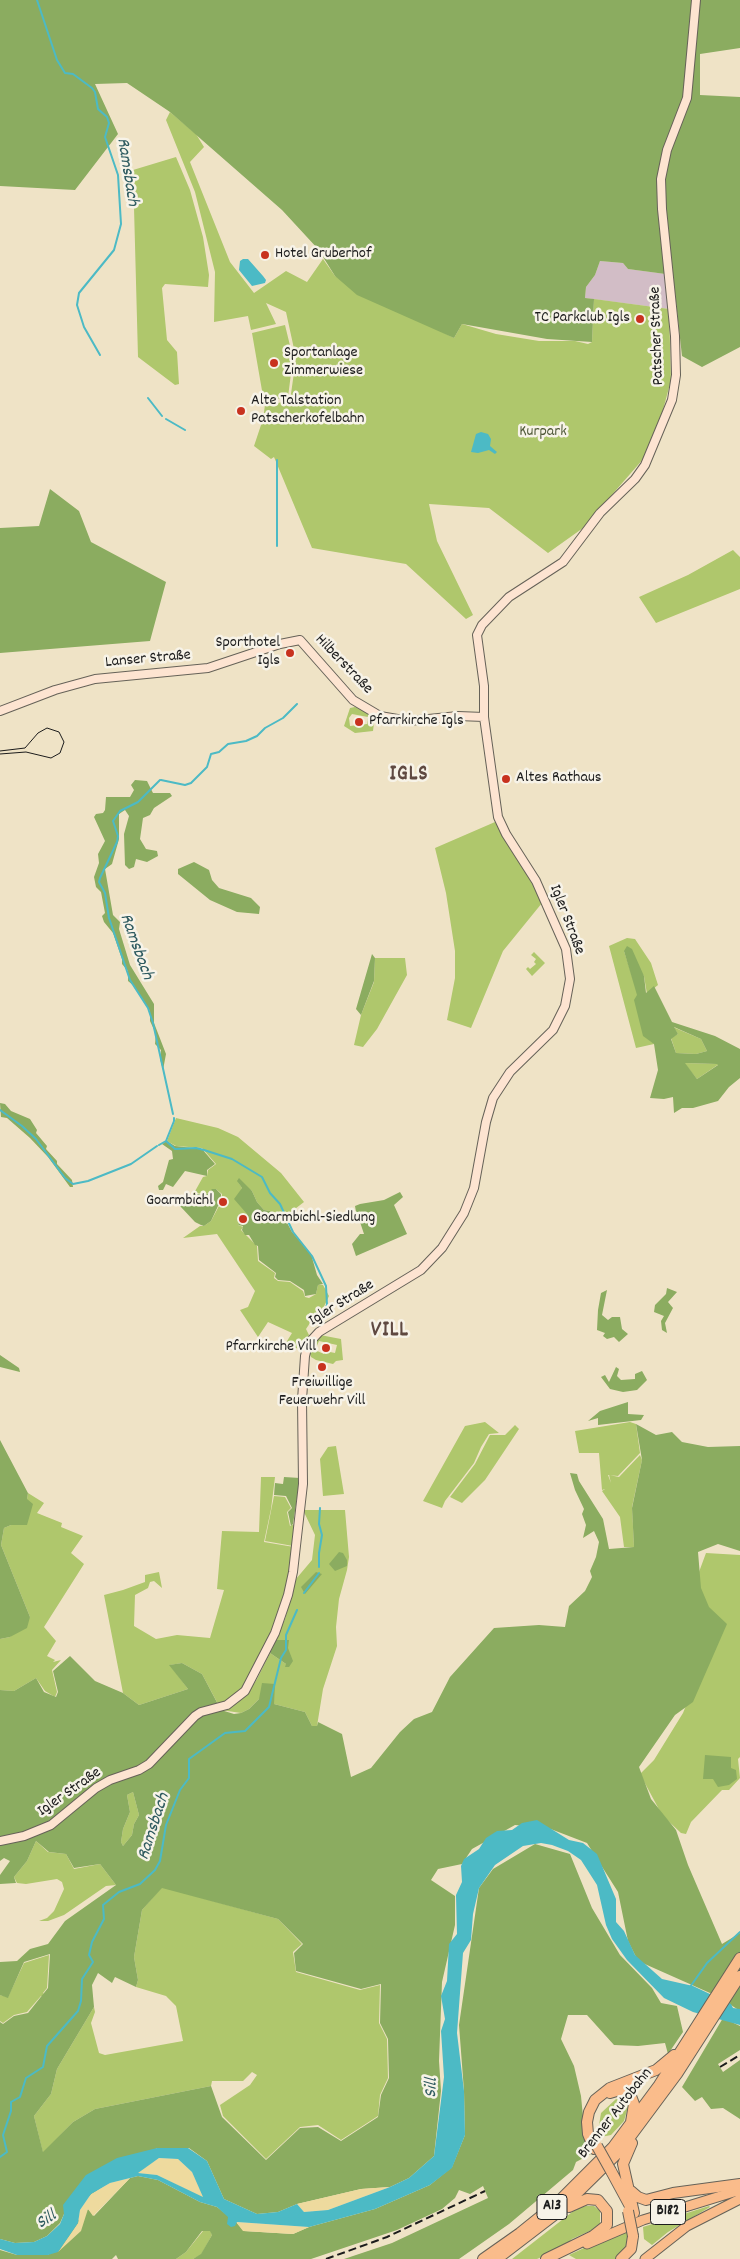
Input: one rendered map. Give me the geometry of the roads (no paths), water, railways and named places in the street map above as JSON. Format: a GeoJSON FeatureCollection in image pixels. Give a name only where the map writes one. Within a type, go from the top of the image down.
{"type":"FeatureCollection","features":[{"type":"Feature","properties":{"kind":"highway"},"geometry":{"type":"LineString","coordinates":[[632,2210],[588,2134],[587,2122],[590,2108],[596,2098],[608,2089],[647,2074],[670,2069],[740,1958]]}},
{"type":"Feature","properties":{"kind":"highway","name":"Brenner Autobahn"},"geometry":{"type":"LineString","coordinates":[[497,2259],[557,2213],[602,2171],[634,2126],[670,2069],[740,1976]]}},
{"type":"Feature","properties":{"kind":"highway"},"geometry":{"type":"LineString","coordinates":[[596,2147],[591,2128],[592,2117],[597,2104],[607,2094],[620,2090],[630,2094],[634,2104],[634,2126],[623,2164],[630,2191],[638,2249],[631,2259]]}},
{"type":"Feature","properties":{"kind":"highway","name":"Brenner Autobahn"},"geometry":{"type":"LineString","coordinates":[[483,2259],[556,2204],[634,2126]]}},
{"type":"Feature","properties":{"kind":"highway"},"geometry":{"type":"LineString","coordinates":[[630,2191],[646,2200],[673,2193],[740,2184]]}},
{"type":"Feature","properties":{"kind":"highway"},"geometry":{"type":"LineString","coordinates":[[546,2259],[600,2232],[606,2227],[608,2218],[604,2205],[591,2198],[580,2201],[557,2213]]}},
{"type":"Feature","properties":{"kind":"highway"},"geometry":{"type":"LineString","coordinates":[[621,2259],[631,2249],[636,2236]]}},
{"type":"Feature","properties":{"kind":"main road","name":"Patscher Straße"},"geometry":{"type":"LineString","coordinates":[[484,716],[484,686],[477,646],[480,628],[516,591],[563,562],[600,513],[635,479],[645,465],[672,400],[676,374],[675,336],[662,209],[661,179],[667,150],[687,98],[696,0]]}},
{"type":"Feature","properties":{"kind":"main road","name":"Hilberstraße"},"geometry":{"type":"LineString","coordinates":[[300,640],[353,700],[380,716],[409,720],[484,716]]}},
{"type":"Feature","properties":{"kind":"main road","name":"Lanser Straße"},"geometry":{"type":"LineString","coordinates":[[0,711],[55,690],[95,679],[208,668],[280,644],[300,640]]}},
{"type":"Feature","properties":{"kind":"main road","name":"Igler Straße"},"geometry":{"type":"LineString","coordinates":[[0,1841],[24,1836],[51,1824],[101,1785],[139,1770],[148,1764],[195,1716],[201,1712],[227,1705],[245,1691],[275,1633],[293,1573],[303,1484],[302,1400],[304,1361],[308,1344],[319,1332],[421,1270],[442,1248],[464,1213],[474,1188],[486,1122],[493,1098],[510,1072],[552,1030],[565,1006],[570,979],[566,949],[536,881],[500,823],[484,716]]}},
{"type":"Feature","properties":{"kind":"main road","name":"B182"},"geometry":{"type":"LineString","coordinates":[[562,2258],[628,2226],[740,2190]]}},
{"type":"Feature","properties":{"kind":"main road","name":"B182"},"geometry":{"type":"LineString","coordinates":[[645,2259],[687,2226],[740,2198]]}},
{"type":"Feature","properties":{"kind":"water"},"geometry":{"type":"Polygon","coordinates":[[[248,259],[266,280],[265,283],[252,286],[239,270],[240,261],[248,259]]]}},
{"type":"Feature","properties":{"kind":"water"},"geometry":{"type":"Polygon","coordinates":[[[481,432],[488,434],[491,439],[490,446],[497,452],[495,454],[489,450],[478,453],[471,452],[476,434],[481,432]]]}},
{"type":"Feature","properties":{"kind":"water"},"geometry":{"type":"Polygon","coordinates":[[[537,1820],[569,1840],[583,1843],[597,1854],[616,1899],[616,1922],[624,1931],[635,1955],[662,1979],[693,1986],[731,2004],[733,2008],[740,2009],[740,2025],[693,2012],[664,1998],[627,1960],[612,1939],[606,1925],[597,1885],[581,1860],[568,1851],[552,1845],[541,1843],[523,1846],[495,1865],[479,1888],[473,1914],[471,1940],[463,1953],[457,2033],[464,2091],[465,2135],[452,2168],[430,2185],[375,2209],[309,2227],[237,2222],[235,2226],[231,2227],[227,2224],[228,2217],[217,2207],[200,2202],[158,2180],[138,2176],[110,2183],[91,2194],[80,2210],[78,2223],[58,2252],[48,2255],[17,2255],[0,2249],[0,2239],[15,2243],[34,2242],[47,2236],[60,2224],[64,2214],[63,2205],[86,2175],[117,2158],[157,2148],[188,2148],[207,2161],[224,2199],[257,2214],[278,2212],[297,2204],[304,2212],[328,2210],[409,2178],[434,2156],[444,2077],[441,2031],[445,2019],[441,1996],[447,1981],[449,1944],[457,1934],[456,1895],[462,1882],[461,1866],[464,1859],[479,1849],[486,1838],[497,1831],[512,1830],[522,1823],[537,1820]],[[159,2158],[138,2173],[157,2175],[203,2197],[192,2172],[178,2159],[159,2158]]]}},
{"type":"Feature","properties":{"kind":"waterway","name":"Ramsbach"},"geometry":{"type":"LineString","coordinates":[[37,0],[57,60],[65,73],[73,74],[92,88],[95,92],[98,109],[107,117],[109,123],[105,137],[118,175],[121,224],[114,250],[79,293],[77,305],[84,327],[100,355]]}},
{"type":"Feature","properties":{"kind":"waterway","name":"Ramsbach"},"geometry":{"type":"LineString","coordinates":[[148,398],[162,416]]}},
{"type":"Feature","properties":{"kind":"waterway","name":"Ramsbach"},"geometry":{"type":"LineString","coordinates":[[166,419],[185,430]]}},
{"type":"Feature","properties":{"kind":"waterway","name":"Ramsbach"},"geometry":{"type":"LineString","coordinates":[[277,460],[277,546]]}},
{"type":"Feature","properties":{"kind":"waterway","name":"Ramsbach"},"geometry":{"type":"LineString","coordinates":[[161,780],[185,785],[191,783],[207,767],[211,754],[219,752],[228,744],[246,741],[257,736],[265,728],[283,718],[297,704]]}},
{"type":"Feature","properties":{"kind":"waterway","name":"Ramsbach"},"geometry":{"type":"LineString","coordinates":[[139,801],[160,780]]}},
{"type":"Feature","properties":{"kind":"waterway","name":"Ramsbach"},"geometry":{"type":"LineString","coordinates":[[138,802],[120,811],[113,821],[118,836],[117,842],[99,882],[105,893],[109,918],[130,980],[148,1008],[153,1023],[173,1114]]}},
{"type":"Feature","properties":{"kind":"waterway"},"geometry":{"type":"LineString","coordinates":[[0,1110],[36,1139],[65,1178],[73,1184],[88,1181],[131,1164],[157,1146]]}},
{"type":"Feature","properties":{"kind":"waterway","name":"Ramsbach"},"geometry":{"type":"LineString","coordinates":[[174,1118],[166,1141],[175,1149],[196,1148],[232,1159],[262,1177],[270,1193],[280,1204],[293,1232],[312,1256],[326,1286],[327,1305],[321,1317]]}},
{"type":"Feature","properties":{"kind":"waterway"},"geometry":{"type":"LineString","coordinates":[[159,1145],[166,1141]]}},
{"type":"Feature","properties":{"kind":"waterway","name":"Ramsbach"},"geometry":{"type":"LineString","coordinates":[[319,1567],[322,1535],[319,1524],[320,1508]]}},
{"type":"Feature","properties":{"kind":"waterway","name":"Ramsbach"},"geometry":{"type":"LineString","coordinates":[[304,1593],[319,1573]]}},
{"type":"Feature","properties":{"kind":"waterway","name":"Ramsbach"},"geometry":{"type":"LineString","coordinates":[[0,2157],[7,2152],[3,2135],[11,2111],[11,2102],[20,2097],[26,2078],[43,2067],[47,2046],[78,2011],[81,2001],[82,1979],[93,1962],[89,1955],[92,1942],[104,1919],[103,1905],[119,1892],[140,1884],[155,1870],[160,1861],[166,1825],[180,1790],[189,1778],[189,1759],[225,1733],[245,1731],[269,1707],[281,1658],[286,1650],[286,1635],[297,1610]]}},
{"type":"Feature","properties":{"kind":"waterway"},"geometry":{"type":"LineString","coordinates":[[690,1987],[707,1963],[740,1932]]}},
{"type":"Feature","properties":{"kind":"tram line"},"geometry":{"type":"LineString","coordinates":[[0,751],[25,748],[38,733],[47,728],[59,732],[64,742],[60,753],[51,758],[26,752],[0,754]]}},
{"type":"Feature","properties":{"kind":"railway"},"geometry":{"type":"LineString","coordinates":[[720,2067],[740,2055]]}},
{"type":"Feature","properties":{"kind":"railway"},"geometry":{"type":"LineString","coordinates":[[326,2259],[387,2237],[485,2191]]}},
{"type":"Feature","properties":{"kind":"place","name":"Hotel Gruberhof"},"geometry":{"type":"Point","coordinates":[265,255]}},
{"type":"Feature","properties":{"kind":"place","name":"TC Parkclub Igls"},"geometry":{"type":"Point","coordinates":[640,319]}},
{"type":"Feature","properties":{"kind":"place","name":"Sportanlage Zimmerwiese"},"geometry":{"type":"Point","coordinates":[274,363]}},
{"type":"Feature","properties":{"kind":"place","name":"Alte Talstation Patscherkofelbahn"},"geometry":{"type":"Point","coordinates":[241,411]}},
{"type":"Feature","properties":{"kind":"place","name":"Sporthotel Igls"},"geometry":{"type":"Point","coordinates":[290,653]}},
{"type":"Feature","properties":{"kind":"place","name":"Pfarrkirche Igls"},"geometry":{"type":"Point","coordinates":[359,722]}},
{"type":"Feature","properties":{"kind":"place","name":"Altes Rathaus"},"geometry":{"type":"Point","coordinates":[506,779]}},
{"type":"Feature","properties":{"kind":"place","name":"Goarmbichl"},"geometry":{"type":"Point","coordinates":[223,1202]}},
{"type":"Feature","properties":{"kind":"place","name":"Goarmbichl-Siedlung"},"geometry":{"type":"Point","coordinates":[243,1219]}},
{"type":"Feature","properties":{"kind":"place","name":"Pfarrkirche Vill"},"geometry":{"type":"Point","coordinates":[326,1348]}},
{"type":"Feature","properties":{"kind":"place","name":"Freiwillige Feuerwehr Vill"},"geometry":{"type":"Point","coordinates":[322,1367]}},
{"type":"Feature","properties":{"kind":"district","name":"IGLS"},"geometry":{"type":"Point","coordinates":[409,776]}},
{"type":"Feature","properties":{"kind":"district","name":"VILL"},"geometry":{"type":"Point","coordinates":[390,1332]}},
{"type":"Feature","properties":{"kind":"park label","name":"Kurpark"},"geometry":{"type":"Point","coordinates":[543,433]}},
{"type":"Feature","properties":{"kind":"water label","name":"Sill"},"geometry":{"type":"Point","coordinates":[433,2088]}},
{"type":"Feature","properties":{"kind":"water label","name":"Sill"},"geometry":{"type":"Point","coordinates":[47,2221]}}]}
